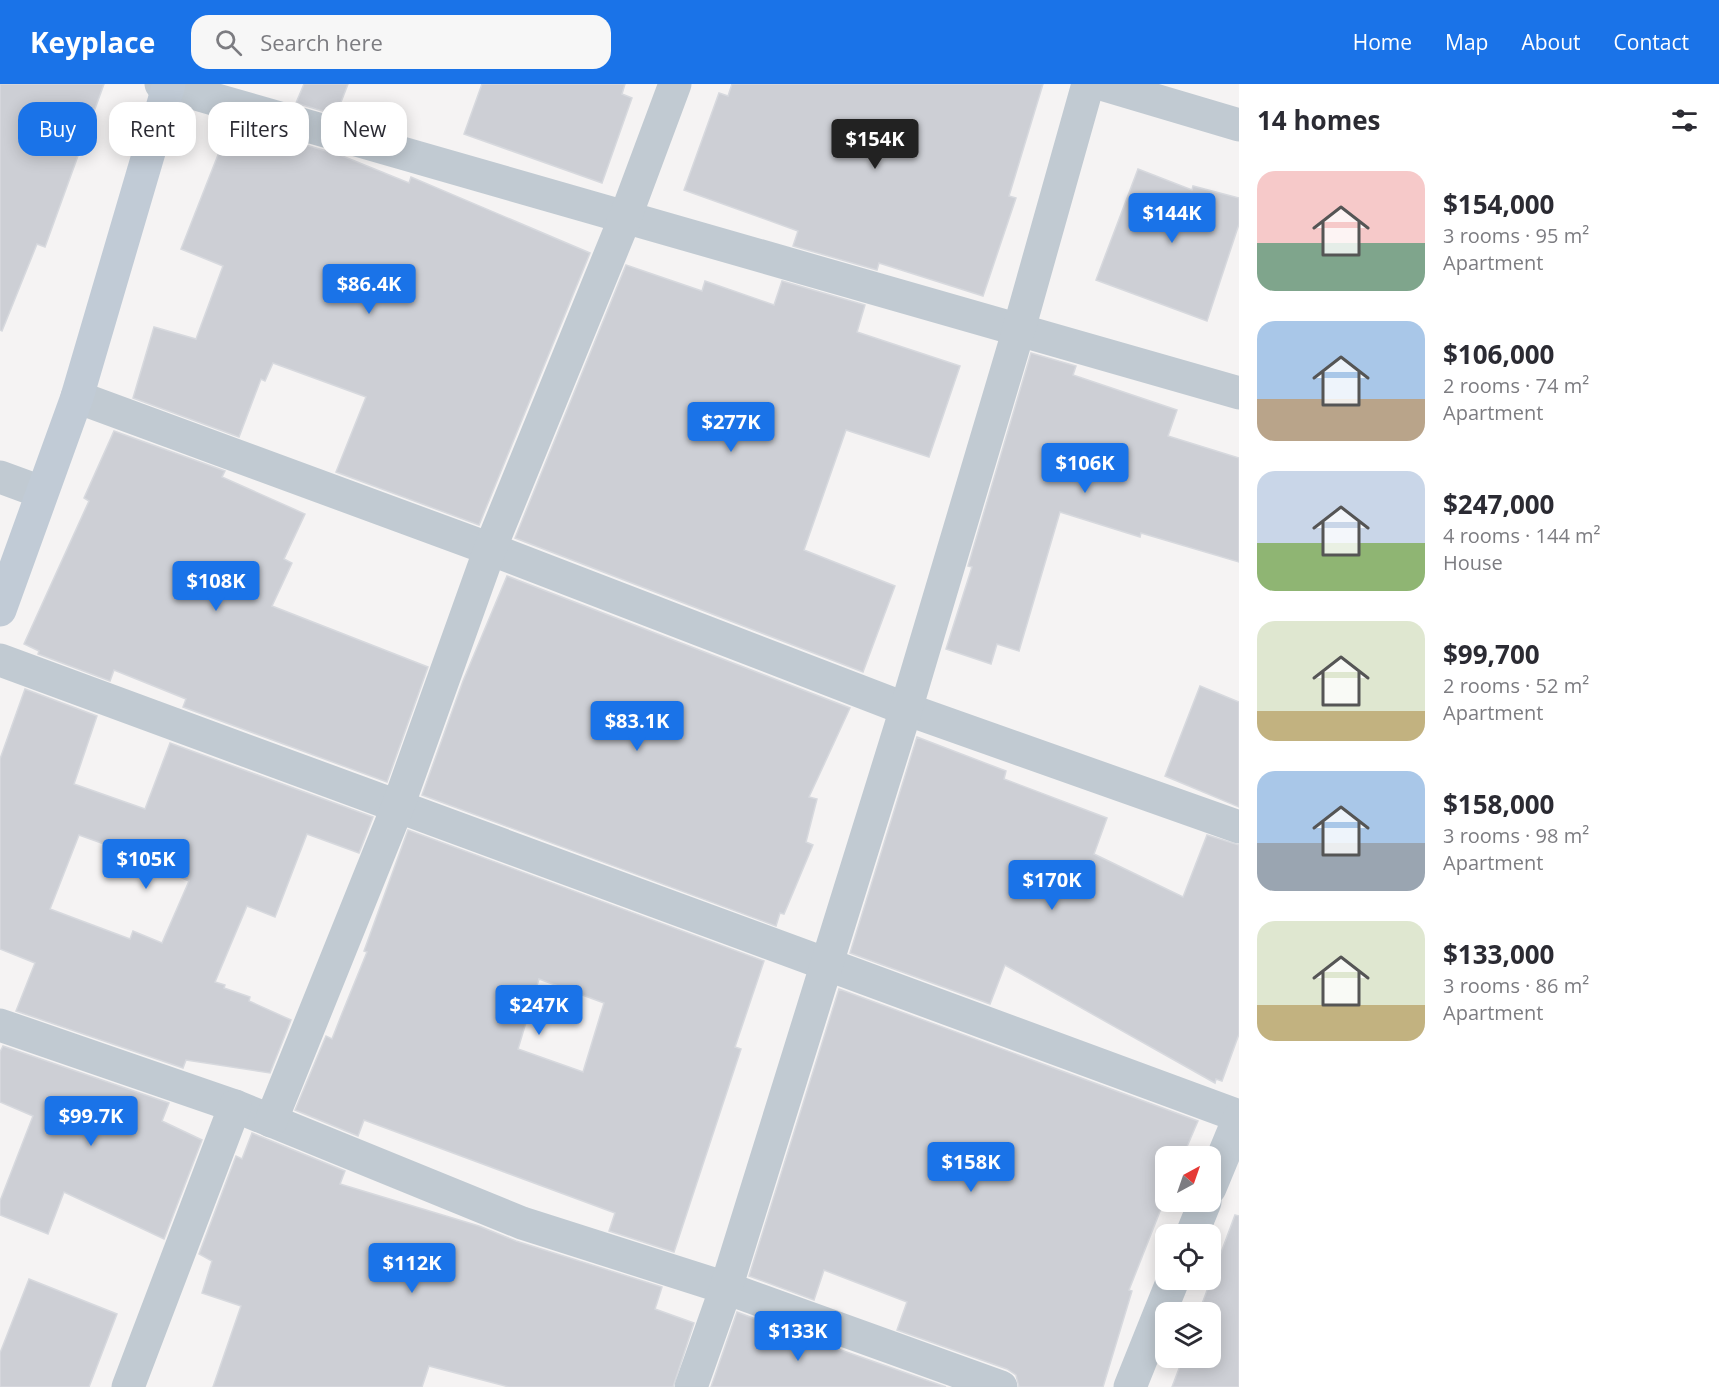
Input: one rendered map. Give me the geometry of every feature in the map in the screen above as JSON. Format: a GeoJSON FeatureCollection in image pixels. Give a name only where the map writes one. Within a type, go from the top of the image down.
{"type":"FeatureCollection","features":[{"type":"Feature","properties":{"kind":"street"},"geometry":{"type":"LineString","coordinates":[[271,1121],[398,806],[490,549],[625,218],[675,84]]}},
{"type":"Feature","properties":{"kind":"street"},"geometry":{"type":"LineString","coordinates":[[691,1387],[726,1288],[906,709],[1019,329],[1088,84]]}},
{"type":"Feature","properties":{"kind":"street"},"geometry":{"type":"LineString","coordinates":[[1101,84],[1239,124]]}},
{"type":"Feature","properties":{"kind":"street"},"geometry":{"type":"LineString","coordinates":[[0,610],[77,397],[166,85],[1239,393]]}},
{"type":"Feature","properties":{"kind":"street"},"geometry":{"type":"LineString","coordinates":[[77,397],[490,549],[906,709],[1239,827]]}},
{"type":"Feature","properties":{"kind":"street"},"geometry":{"type":"LineString","coordinates":[[0,477],[41,492]]}},
{"type":"Feature","properties":{"kind":"street"},"geometry":{"type":"LineString","coordinates":[[0,660],[826,962],[1239,1117],[1221,1161]]}},
{"type":"Feature","properties":{"kind":"street"},"geometry":{"type":"LineString","coordinates":[[0,1026],[235,1107],[522,1223],[726,1288],[1001,1387]]}},
{"type":"Feature","properties":{"kind":"street"},"geometry":{"type":"LineString","coordinates":[[128,1387],[235,1107]]}},
{"type":"Feature","properties":{"kind":"street"},"geometry":{"type":"LineString","coordinates":[[1130,1387],[1169,1290]]}},
{"type":"Feature","properties":{"kind":"building"},"geometry":{"type":"Polygon","coordinates":[[[0,84],[104,84],[97,103],[18,102],[18,156],[78,156],[45,247],[37,244],[2,331],[0,330],[0,84]]]}},
{"type":"Feature","properties":{"kind":"building"},"geometry":{"type":"Polygon","coordinates":[[[304,84],[348,84],[341,102],[321,102],[321,110],[309,107],[309,102],[296,102],[304,84]]]}},
{"type":"Feature","properties":{"kind":"building"},"geometry":{"type":"Polygon","coordinates":[[[482,84],[625,84],[622,94],[632,98],[602,183],[464,134],[482,84]]]}},
{"type":"Feature","properties":{"kind":"building"},"geometry":{"type":"Polygon","coordinates":[[[732,84],[1043,84],[1009,196],[1016,198],[983,296],[879,263],[877,270],[793,246],[798,231],[684,190],[719,93],[728,96],[732,84]]]}},
{"type":"Feature","properties":{"kind":"building"},"geometry":{"type":"Polygon","coordinates":[[[309,146],[321,149],[321,156],[342,156],[409,183],[411,177],[590,253],[479,525],[336,472],[366,397],[273,363],[265,381],[261,379],[239,437],[133,398],[154,327],[196,339],[223,266],[181,249],[218,156],[309,156],[309,146]]]}},
{"type":"Feature","properties":{"kind":"building"},"geometry":{"type":"Polygon","coordinates":[[[1138,169],[1192,190],[1193,186],[1239,198],[1239,224],[1207,321],[1096,280],[1138,169]]]}},
{"type":"Feature","properties":{"kind":"building"},"geometry":{"type":"Polygon","coordinates":[[[626,265],[702,291],[705,281],[774,305],[782,281],[865,305],[857,332],[960,366],[929,457],[846,430],[804,550],[895,586],[863,672],[515,538],[626,265]]]}},
{"type":"Feature","properties":{"kind":"building"},"geometry":{"type":"Polygon","coordinates":[[[1031,353],[1076,366],[1073,375],[1177,410],[1168,436],[1239,458],[1239,562],[1141,533],[1140,537],[1060,512],[1019,651],[997,644],[991,664],[946,649],[972,567],[968,566],[1031,353]]]}},
{"type":"Feature","properties":{"kind":"building"},"geometry":{"type":"Polygon","coordinates":[[[114,431],[225,471],[222,477],[305,514],[284,559],[292,563],[272,606],[428,667],[387,782],[183,707],[186,699],[114,670],[110,681],[38,654],[39,651],[24,644],[89,501],[84,498],[114,431]]]}},
{"type":"Feature","properties":{"kind":"building"},"geometry":{"type":"Polygon","coordinates":[[[507,576],[850,708],[809,797],[817,799],[806,842],[813,845],[784,914],[780,913],[776,926],[422,795],[463,681],[507,576]]]}},
{"type":"Feature","properties":{"kind":"building"},"geometry":{"type":"Polygon","coordinates":[[[1200,686],[1239,702],[1239,807],[1165,776],[1200,686]]]}},
{"type":"Feature","properties":{"kind":"building"},"geometry":{"type":"Polygon","coordinates":[[[25,689],[97,716],[74,784],[145,809],[170,743],[373,817],[359,853],[307,834],[275,917],[247,906],[215,982],[225,985],[224,988],[250,997],[249,1001],[291,1020],[270,1073],[186,1060],[183,1068],[16,1011],[35,963],[0,949],[0,759],[25,689]],[[79,835],[50,909],[130,939],[133,931],[162,943],[189,881],[173,874],[174,869],[79,835]]]}},
{"type":"Feature","properties":{"kind":"building"},"geometry":{"type":"Polygon","coordinates":[[[917,737],[1006,771],[1004,779],[1107,818],[1094,854],[1183,897],[1207,835],[1239,845],[1239,1034],[1222,1081],[1216,1079],[1215,1083],[1005,965],[990,1004],[850,953],[917,737]]]}},
{"type":"Feature","properties":{"kind":"building"},"geometry":{"type":"Polygon","coordinates":[[[408,830],[764,961],[735,1047],[741,1049],[674,1252],[609,1231],[615,1213],[364,1120],[358,1136],[295,1110],[326,1036],[332,1039],[367,952],[364,951],[408,830]],[[539,979],[518,1049],[583,1072],[604,1003],[539,979]]]}},
{"type":"Feature","properties":{"kind":"building"},"geometry":{"type":"Polygon","coordinates":[[[839,989],[1198,1121],[1187,1146],[1155,1146],[1155,1212],[1160,1212],[1129,1290],[1132,1291],[1103,1387],[1019,1387],[1016,1375],[1007,1369],[897,1330],[907,1302],[824,1270],[814,1300],[749,1276],[839,989]]]}},
{"type":"Feature","properties":{"kind":"building"},"geometry":{"type":"Polygon","coordinates":[[[3,1046],[169,1103],[162,1121],[202,1140],[164,1239],[64,1192],[48,1234],[0,1215],[0,1201],[33,1116],[0,1102],[0,1052],[3,1046]]]}},
{"type":"Feature","properties":{"kind":"building"},"geometry":{"type":"Polygon","coordinates":[[[252,1133],[345,1171],[340,1184],[479,1226],[516,1241],[662,1287],[655,1309],[694,1323],[673,1387],[509,1387],[429,1366],[422,1387],[213,1387],[241,1306],[202,1293],[212,1261],[199,1254],[236,1156],[242,1159],[252,1133]]]}},
{"type":"Feature","properties":{"kind":"building"},"geometry":{"type":"Polygon","coordinates":[[[1235,1215],[1239,1216],[1239,1387],[1172,1387],[1179,1368],[1221,1368],[1221,1302],[1203,1302],[1207,1290],[1221,1290],[1221,1253],[1235,1215]]]}},
{"type":"Feature","properties":{"kind":"building"},"geometry":{"type":"Polygon","coordinates":[[[29,1279],[117,1314],[89,1387],[0,1387],[0,1353],[29,1279]]]}},
{"type":"Feature","properties":{"kind":"building"},"geometry":{"type":"Polygon","coordinates":[[[737,1312],[801,1336],[946,1387],[711,1387],[737,1312]]]}}]}
